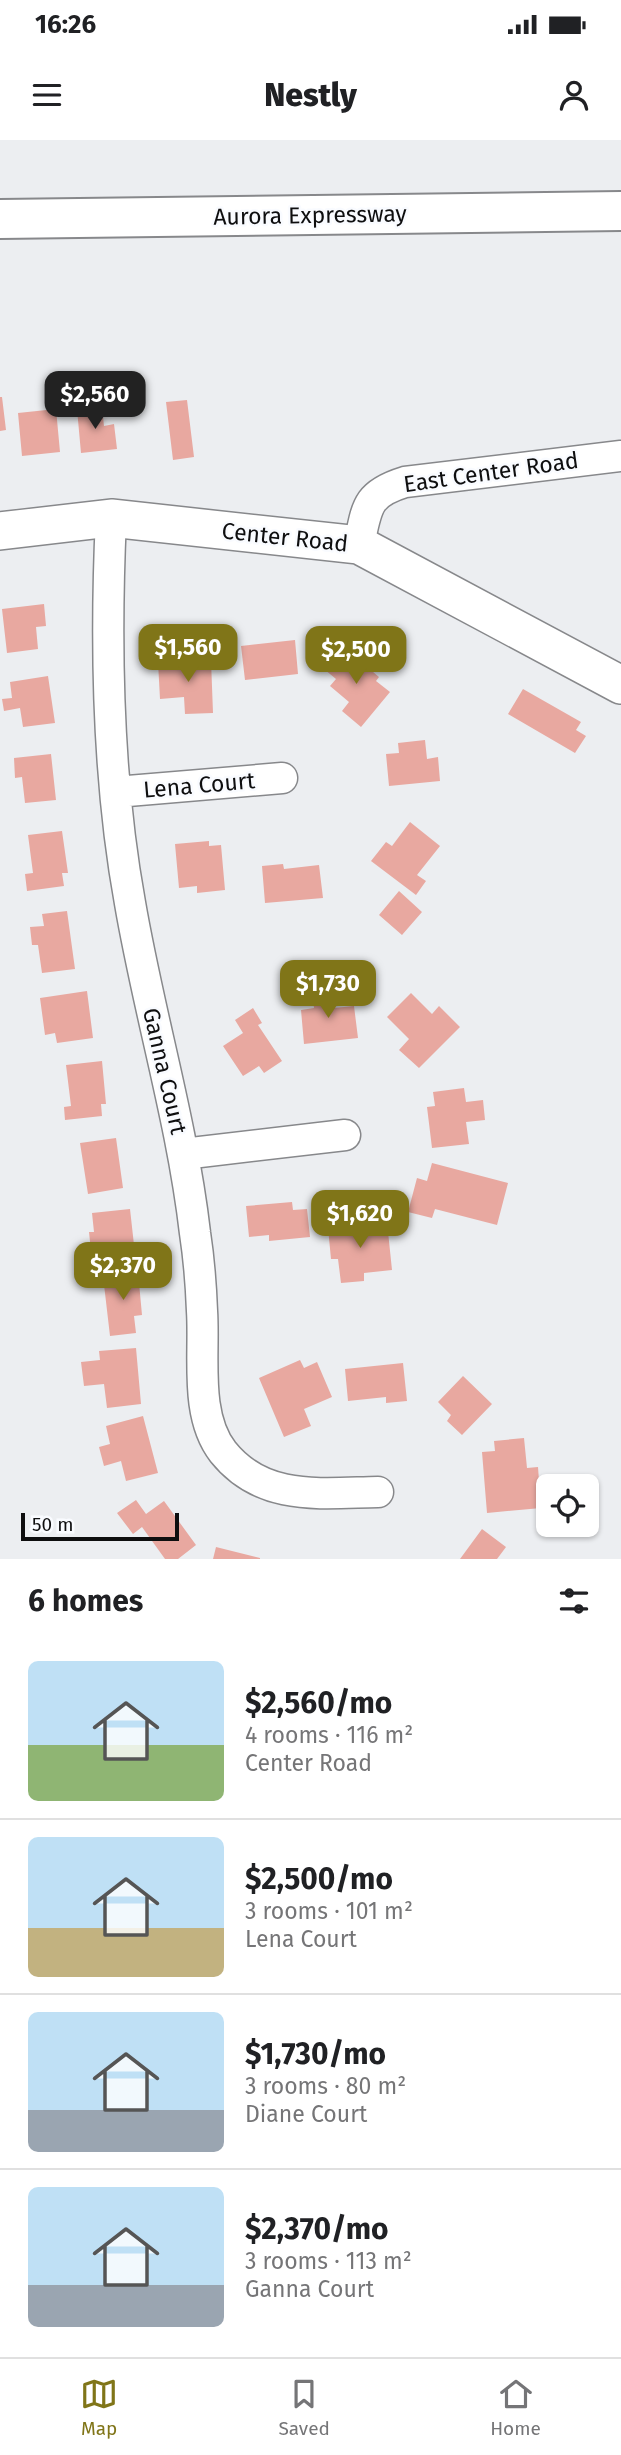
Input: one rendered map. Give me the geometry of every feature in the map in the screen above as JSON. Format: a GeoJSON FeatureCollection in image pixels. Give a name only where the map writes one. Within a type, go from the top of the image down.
{"type":"FeatureCollection","features":[{"type":"Feature","properties":{"kind":"highway","name":"Aurora Expressway"},"geometry":{"type":"LineString","coordinates":[[0,219],[621,211]]}},
{"type":"Feature","properties":{"kind":"main road","name":"Center Road"},"geometry":{"type":"LineString","coordinates":[[0,531],[111,518],[359,545],[621,685]]}},
{"type":"Feature","properties":{"kind":"street","name":"East Center Road"},"geometry":{"type":"LineString","coordinates":[[359,545],[371,501],[382,489],[405,482],[621,456]]}},
{"type":"Feature","properties":{"kind":"street","name":"Ganna Court"},"geometry":{"type":"LineString","coordinates":[[111,518],[109,682],[116,792],[129,901],[183,1153],[195,1232],[203,1312],[205,1408],[221,1450],[254,1480],[276,1490],[296,1493],[378,1492]]}},
{"type":"Feature","properties":{"kind":"street","name":"Lena Court"},"geometry":{"type":"LineString","coordinates":[[116,792],[282,778]]}},
{"type":"Feature","properties":{"kind":"street"},"geometry":{"type":"LineString","coordinates":[[183,1153],[345,1135]]}},
{"type":"Feature","properties":{"kind":"building"},"geometry":{"type":"Polygon","coordinates":[[[0,397],[6,430],[0,431],[0,397]]]}},
{"type":"Feature","properties":{"kind":"building"},"geometry":{"type":"Polygon","coordinates":[[[187,400],[194,457],[173,460],[166,402],[187,400]]]}},
{"type":"Feature","properties":{"kind":"building"},"geometry":{"type":"Polygon","coordinates":[[[102,407],[104,426],[114,424],[117,449],[81,453],[77,409],[102,407]]]}},
{"type":"Feature","properties":{"kind":"building"},"geometry":{"type":"Polygon","coordinates":[[[56,409],[60,452],[22,456],[18,413],[56,409]]]}},
{"type":"Feature","properties":{"kind":"building"},"geometry":{"type":"Polygon","coordinates":[[[44,604],[46,626],[36,627],[38,649],[7,653],[2,609],[44,604]]]}},
{"type":"Feature","properties":{"kind":"building"},"geometry":{"type":"Polygon","coordinates":[[[295,640],[298,674],[245,680],[241,646],[295,640]]]}},
{"type":"Feature","properties":{"kind":"building"},"geometry":{"type":"Polygon","coordinates":[[[342,646],[379,677],[376,681],[390,692],[361,727],[342,711],[349,702],[330,686],[336,679],[324,669],[342,646]]]}},
{"type":"Feature","properties":{"kind":"building"},"geometry":{"type":"Polygon","coordinates":[[[211,660],[213,713],[185,714],[184,697],[160,699],[158,662],[211,660]]]}},
{"type":"Feature","properties":{"kind":"building"},"geometry":{"type":"Polygon","coordinates":[[[48,676],[55,723],[23,727],[20,708],[4,711],[2,699],[12,698],[10,682],[48,676]]]}},
{"type":"Feature","properties":{"kind":"building"},"geometry":{"type":"Polygon","coordinates":[[[523,689],[581,722],[576,730],[586,736],[575,753],[508,714],[523,689]]]}},
{"type":"Feature","properties":{"kind":"building"},"geometry":{"type":"Polygon","coordinates":[[[425,740],[427,759],[438,757],[440,781],[389,786],[386,754],[399,753],[398,743],[425,740]]]}},
{"type":"Feature","properties":{"kind":"building"},"geometry":{"type":"Polygon","coordinates":[[[51,754],[56,800],[25,803],[22,777],[15,778],[14,758],[51,754]]]}},
{"type":"Feature","properties":{"kind":"building"},"geometry":{"type":"Polygon","coordinates":[[[410,822],[440,846],[417,875],[426,881],[416,895],[371,861],[386,842],[392,846],[410,822]]]}},
{"type":"Feature","properties":{"kind":"building"},"geometry":{"type":"Polygon","coordinates":[[[62,831],[68,873],[62,873],[64,886],[27,891],[25,874],[33,873],[28,835],[62,831]]]}},
{"type":"Feature","properties":{"kind":"building"},"geometry":{"type":"Polygon","coordinates":[[[209,841],[209,846],[221,845],[225,890],[197,893],[197,886],[179,888],[175,844],[209,841]]]}},
{"type":"Feature","properties":{"kind":"building"},"geometry":{"type":"Polygon","coordinates":[[[283,864],[284,869],[319,865],[323,898],[265,903],[262,866],[283,864]]]}},
{"type":"Feature","properties":{"kind":"building"},"geometry":{"type":"Polygon","coordinates":[[[399,891],[422,912],[402,935],[379,915],[399,891]]]}},
{"type":"Feature","properties":{"kind":"building"},"geometry":{"type":"Polygon","coordinates":[[[67,911],[75,969],[42,973],[38,945],[32,945],[30,927],[44,926],[42,914],[67,911]]]}},
{"type":"Feature","properties":{"kind":"building"},"geometry":{"type":"Polygon","coordinates":[[[332,987],[334,1008],[354,1006],[358,1038],[304,1044],[301,1010],[314,1008],[312,989],[332,987]]]}},
{"type":"Feature","properties":{"kind":"building"},"geometry":{"type":"Polygon","coordinates":[[[87,991],[93,1038],[57,1043],[55,1033],[45,1035],[40,998],[87,991]]]}},
{"type":"Feature","properties":{"kind":"building"},"geometry":{"type":"Polygon","coordinates":[[[411,993],[432,1014],[439,1006],[460,1027],[419,1068],[399,1050],[409,1039],[387,1017],[411,993]]]}},
{"type":"Feature","properties":{"kind":"building"},"geometry":{"type":"Polygon","coordinates":[[[253,1008],[262,1023],[258,1025],[282,1061],[264,1073],[259,1066],[243,1076],[223,1046],[243,1033],[235,1020],[253,1008]]]}},
{"type":"Feature","properties":{"kind":"building"},"geometry":{"type":"Polygon","coordinates":[[[102,1061],[106,1104],[101,1104],[102,1116],[65,1120],[64,1107],[71,1106],[66,1065],[102,1061]]]}},
{"type":"Feature","properties":{"kind":"building"},"geometry":{"type":"Polygon","coordinates":[[[464,1088],[466,1102],[483,1100],[485,1120],[466,1122],[469,1144],[432,1148],[427,1107],[435,1106],[433,1092],[464,1088]]]}},
{"type":"Feature","properties":{"kind":"building"},"geometry":{"type":"Polygon","coordinates":[[[116,1138],[123,1188],[88,1194],[80,1143],[116,1138]]]}},
{"type":"Feature","properties":{"kind":"building"},"geometry":{"type":"Polygon","coordinates":[[[432,1163],[508,1183],[497,1225],[435,1209],[432,1218],[408,1212],[417,1178],[427,1181],[432,1163]]]}},
{"type":"Feature","properties":{"kind":"building"},"geometry":{"type":"Polygon","coordinates":[[[292,1202],[293,1210],[307,1209],[310,1237],[269,1241],[269,1235],[249,1237],[246,1206],[292,1202]]]}},
{"type":"Feature","properties":{"kind":"building"},"geometry":{"type":"Polygon","coordinates":[[[130,1209],[135,1254],[102,1257],[102,1250],[91,1251],[89,1232],[94,1232],[92,1213],[130,1209]]]}},
{"type":"Feature","properties":{"kind":"building"},"geometry":{"type":"Polygon","coordinates":[[[387,1222],[392,1270],[364,1273],[364,1281],[341,1283],[338,1259],[331,1259],[328,1228],[387,1222]]]}},
{"type":"Feature","properties":{"kind":"building"},"geometry":{"type":"Polygon","coordinates":[[[138,1272],[142,1315],[134,1316],[136,1333],[110,1336],[103,1276],[138,1272]]]}},
{"type":"Feature","properties":{"kind":"building"},"geometry":{"type":"Polygon","coordinates":[[[136,1348],[141,1404],[107,1408],[104,1384],[84,1386],[81,1362],[100,1360],[99,1351],[136,1348]]]}},
{"type":"Feature","properties":{"kind":"building"},"geometry":{"type":"Polygon","coordinates":[[[300,1360],[304,1368],[317,1362],[332,1397],[304,1409],[311,1426],[284,1437],[259,1378],[300,1360]]]}},
{"type":"Feature","properties":{"kind":"building"},"geometry":{"type":"Polygon","coordinates":[[[403,1363],[407,1401],[386,1403],[386,1397],[348,1401],[345,1369],[403,1363]]]}},
{"type":"Feature","properties":{"kind":"building"},"geometry":{"type":"Polygon","coordinates":[[[463,1376],[492,1404],[462,1435],[447,1421],[451,1415],[438,1402],[463,1376]]]}},
{"type":"Feature","properties":{"kind":"building"},"geometry":{"type":"Polygon","coordinates":[[[143,1416],[158,1473],[126,1481],[121,1461],[104,1466],[99,1447],[110,1444],[106,1426],[143,1416]]]}},
{"type":"Feature","properties":{"kind":"building"},"geometry":{"type":"Polygon","coordinates":[[[524,1438],[527,1468],[538,1467],[536,1508],[487,1513],[482,1452],[495,1451],[494,1441],[524,1438]]]}},
{"type":"Feature","properties":{"kind":"building"},"geometry":{"type":"Polygon","coordinates":[[[136,1500],[146,1514],[164,1501],[196,1545],[178,1559],[165,1559],[142,1527],[133,1534],[117,1513],[136,1500]]]}},
{"type":"Feature","properties":{"kind":"building"},"geometry":{"type":"Polygon","coordinates":[[[482,1529],[506,1547],[497,1559],[460,1559],[482,1529]]]}},
{"type":"Feature","properties":{"kind":"building"},"geometry":{"type":"Polygon","coordinates":[[[216,1547],[260,1558],[260,1559],[213,1559],[216,1547]]]}}]}
